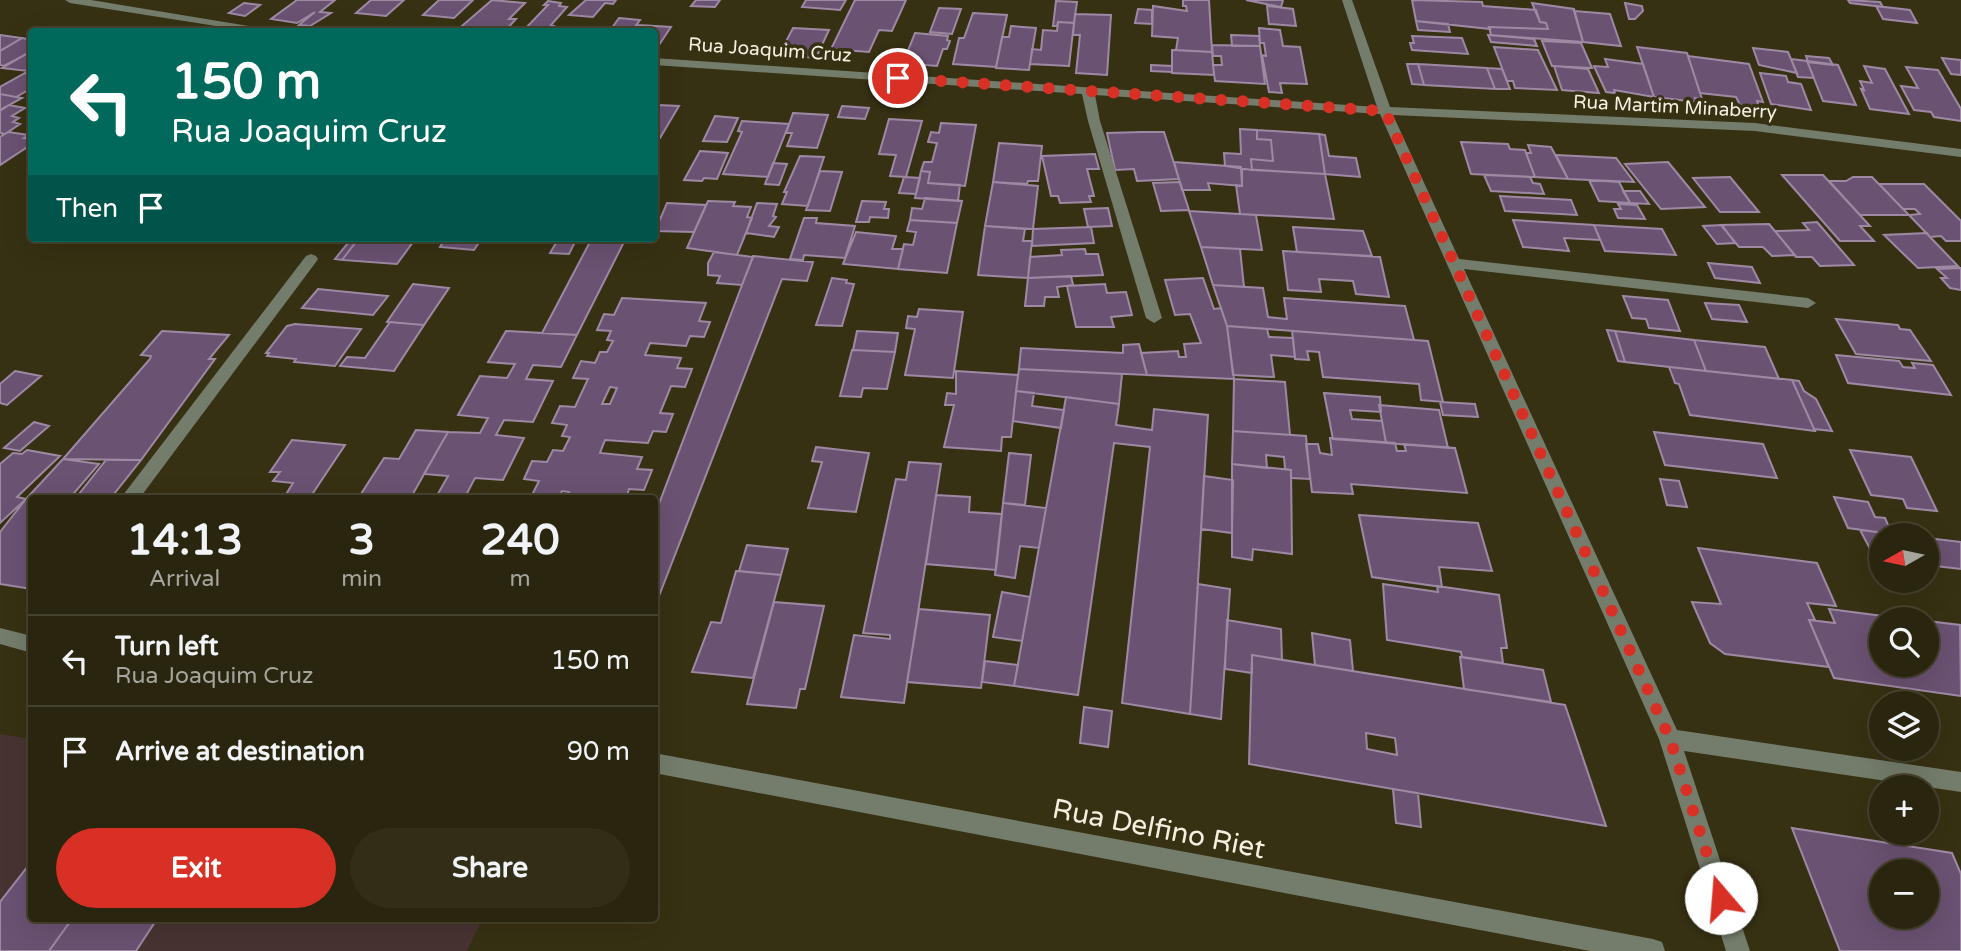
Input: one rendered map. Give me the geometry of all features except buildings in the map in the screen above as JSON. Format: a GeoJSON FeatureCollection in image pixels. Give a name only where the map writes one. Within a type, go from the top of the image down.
{"type":"FeatureCollection","features":[{"type":"Feature","properties":{"kind":"street"},"geometry":{"type":"LineString","coordinates":[[70,0],[253,28]]}},
{"type":"Feature","properties":{"kind":"street"},"geometry":{"type":"LineString","coordinates":[[1347,0],[1385,111],[1670,739],[1738,951]]}},
{"type":"Feature","properties":{"kind":"street","name":"Rua Joaquim Cruz"},"geometry":{"type":"LineString","coordinates":[[658,61],[1385,111]]}},
{"type":"Feature","properties":{"kind":"street"},"geometry":{"type":"LineString","coordinates":[[1088,91],[1094,121],[1154,318]]}},
{"type":"Feature","properties":{"kind":"street","name":"Rua Martim Minaberry"},"geometry":{"type":"LineString","coordinates":[[1385,111],[1755,127],[1961,153]]}},
{"type":"Feature","properties":{"kind":"street"},"geometry":{"type":"LineString","coordinates":[[133,495],[311,259]]}},
{"type":"Feature","properties":{"kind":"street"},"geometry":{"type":"LineString","coordinates":[[1454,263],[1808,303]]}},
{"type":"Feature","properties":{"kind":"street"},"geometry":{"type":"LineString","coordinates":[[0,636],[28,638]]}},
{"type":"Feature","properties":{"kind":"street"},"geometry":{"type":"LineString","coordinates":[[1670,739],[1961,782]]}},
{"type":"Feature","properties":{"kind":"street","name":"Rua Delfino Riet"},"geometry":{"type":"LineString","coordinates":[[658,764],[1653,951]]}},
{"type":"Feature","properties":{"kind":"shaded area"},"geometry":{"type":"Polygon","coordinates":[[[0,734],[28,739],[28,922],[481,922],[467,951],[0,951],[0,734]]]}},
{"type":"Feature","properties":{"kind":"route"},"geometry":{"type":"LineString","coordinates":[[898,78],[1385,111],[1670,739],[1721,898]]}}]}
